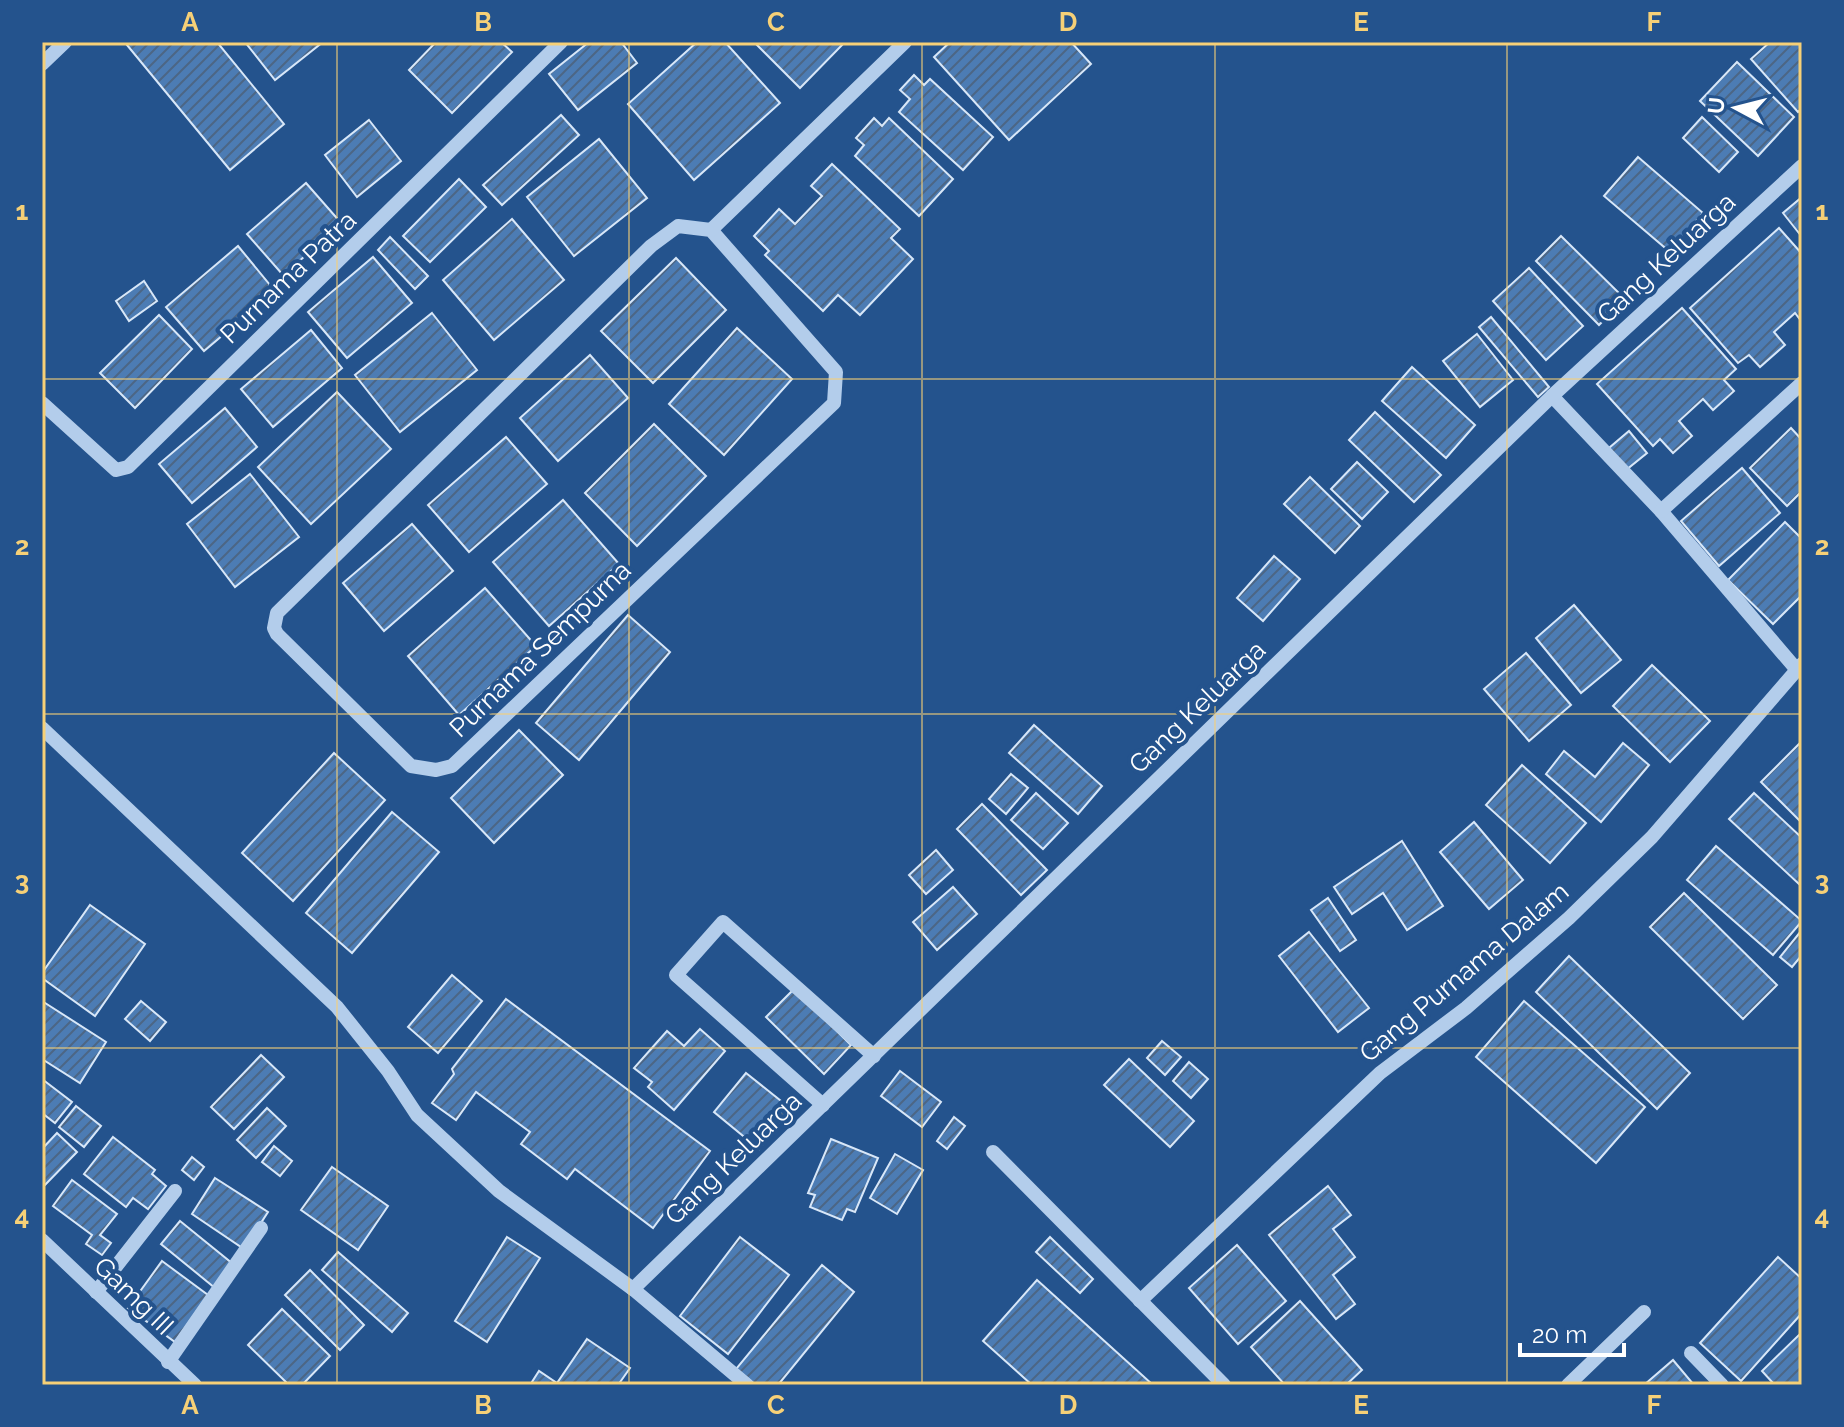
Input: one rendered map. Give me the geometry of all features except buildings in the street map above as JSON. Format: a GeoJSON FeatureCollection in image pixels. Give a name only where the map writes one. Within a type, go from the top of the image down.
{"type":"FeatureCollection","features":[{"type":"Feature","properties":{"kind":"street"},"geometry":{"type":"LineString","coordinates":[[42,64],[65,42]]}},
{"type":"Feature","properties":{"kind":"street","name":"Purnama Patra"},"geometry":{"type":"LineString","coordinates":[[42,403],[116,470],[128,467],[561,42]]}},
{"type":"Feature","properties":{"kind":"street"},"geometry":{"type":"LineString","coordinates":[[711,230],[905,42]]}},
{"type":"Feature","properties":{"kind":"street","name":"Gang Keluarga"},"geometry":{"type":"LineString","coordinates":[[633,1289],[1552,396],[1802,166]]}},
{"type":"Feature","properties":{"kind":"street","name":"Purnama Sempurna"},"geometry":{"type":"LineString","coordinates":[[678,226],[711,230],[836,372],[834,403],[452,766],[436,770],[411,766],[277,634],[274,628],[277,613],[651,246],[678,226]]}},
{"type":"Feature","properties":{"kind":"street"},"geometry":{"type":"LineString","coordinates":[[1661,511],[1802,383]]}},
{"type":"Feature","properties":{"kind":"street"},"geometry":{"type":"LineString","coordinates":[[1552,396],[1661,511],[1799,667]]}},
{"type":"Feature","properties":{"kind":"street","name":"Gang Purnama Dalam"},"geometry":{"type":"LineString","coordinates":[[1140,1301],[1380,1073],[1466,1008],[1569,918],[1652,837],[1799,667]]}},
{"type":"Feature","properties":{"kind":"street"},"geometry":{"type":"LineString","coordinates":[[42,728],[337,1007],[388,1071],[417,1115],[499,1191],[633,1289],[747,1385]]}},
{"type":"Feature","properties":{"kind":"street"},"geometry":{"type":"LineString","coordinates":[[823,1105],[676,975],[723,922],[874,1056]]}},
{"type":"Feature","properties":{"kind":"street"},"geometry":{"type":"LineString","coordinates":[[993,1152],[1224,1385]]}},
{"type":"Feature","properties":{"kind":"street"},"geometry":{"type":"LineString","coordinates":[[96,1292],[175,1191]]}},
{"type":"Feature","properties":{"kind":"street"},"geometry":{"type":"LineString","coordinates":[[168,1362],[261,1228]]}},
{"type":"Feature","properties":{"kind":"street","name":"Gamg III"},"geometry":{"type":"LineString","coordinates":[[42,1240],[187,1383]]}},
{"type":"Feature","properties":{"kind":"street"},"geometry":{"type":"LineString","coordinates":[[1568,1385],[1644,1312]]}},
{"type":"Feature","properties":{"kind":"street"},"geometry":{"type":"LineString","coordinates":[[1691,1353],[1722,1385]]}}]}
